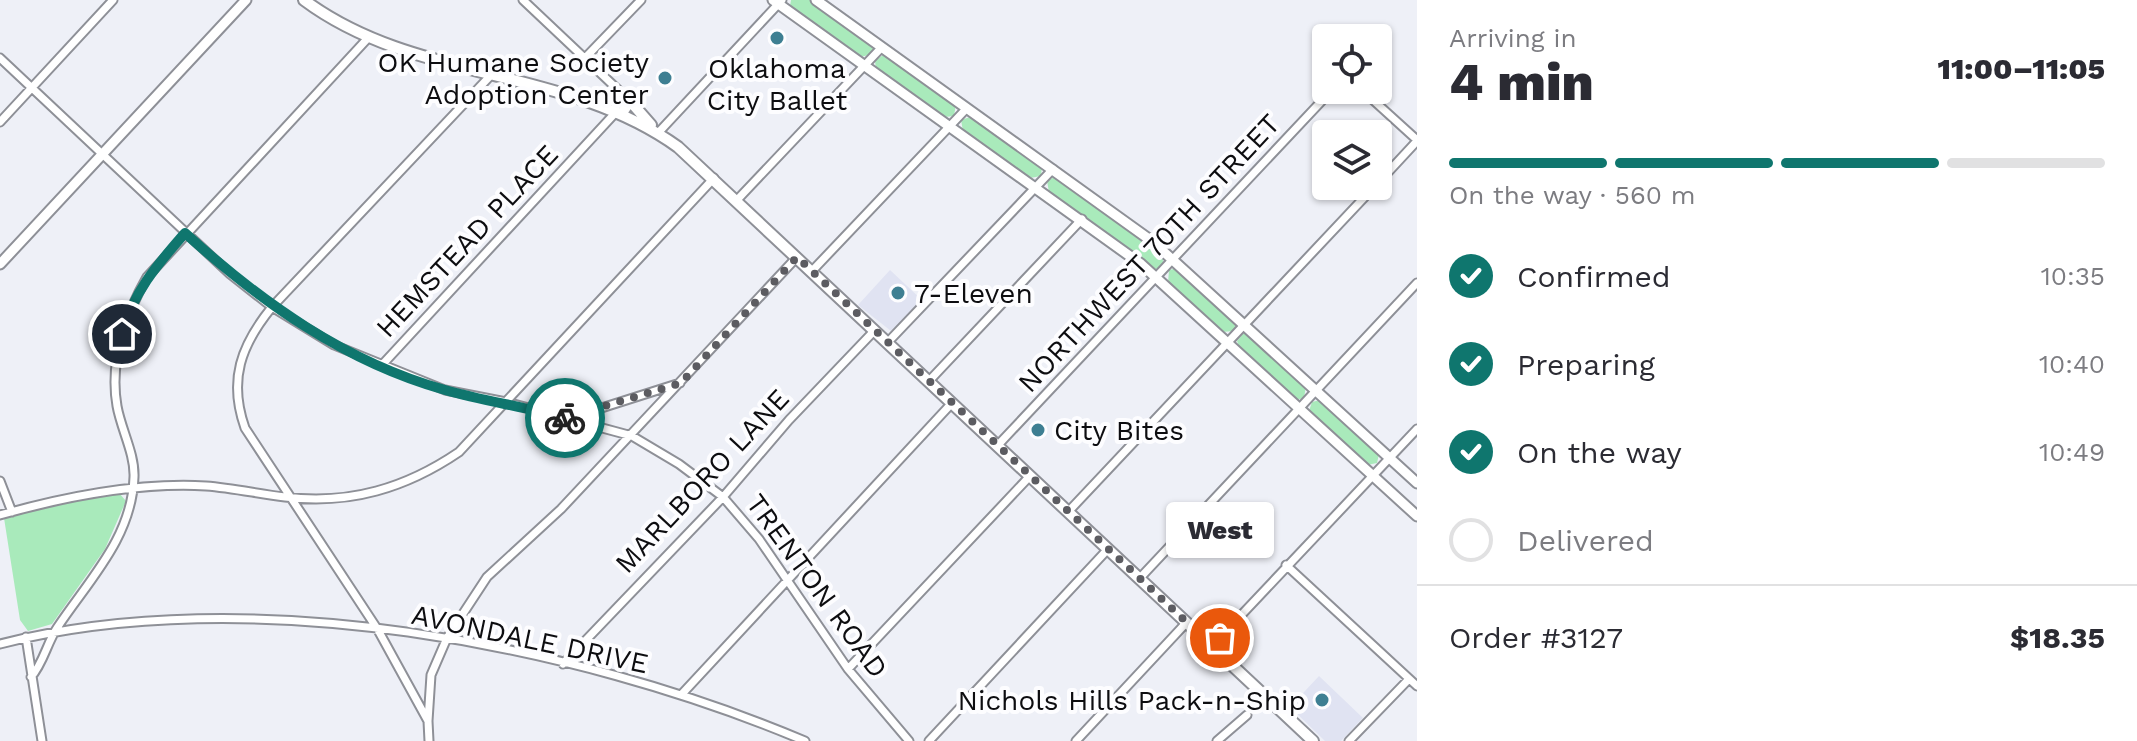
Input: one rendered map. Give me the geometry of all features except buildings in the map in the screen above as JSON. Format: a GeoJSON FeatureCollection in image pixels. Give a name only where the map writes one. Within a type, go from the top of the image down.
{"type":"FeatureCollection","features":[{"type":"Feature","properties":{"kind":"main road"},"geometry":{"type":"LineString","coordinates":[[304,0],[368,38],[415,55],[579,96],[620,112],[658,133],[714,178],[1313,741]]}},
{"type":"Feature","properties":{"kind":"main road"},"geometry":{"type":"LineString","coordinates":[[620,112],[630,101],[658,133]]}},
{"type":"Feature","properties":{"kind":"street"},"geometry":{"type":"LineString","coordinates":[[0,122],[113,0]]}},
{"type":"Feature","properties":{"kind":"street"},"geometry":{"type":"LineString","coordinates":[[0,264],[246,0]]}},
{"type":"Feature","properties":{"kind":"street"},"geometry":{"type":"LineString","coordinates":[[523,0],[630,101]]}},
{"type":"Feature","properties":{"kind":"street"},"geometry":{"type":"LineString","coordinates":[[585,58],[641,0]]}},
{"type":"Feature","properties":{"kind":"street"},"geometry":{"type":"LineString","coordinates":[[816,0],[1174,259],[1417,483]]}},
{"type":"Feature","properties":{"kind":"street"},"geometry":{"type":"LineString","coordinates":[[658,133],[778,1],[1082,219],[1157,277],[1417,516]]}},
{"type":"Feature","properties":{"kind":"street"},"geometry":{"type":"LineString","coordinates":[[31,677],[55,631],[108,555],[127,519],[134,473],[116,404],[116,358],[134,299],[147,277],[185,233],[368,38]]}},
{"type":"Feature","properties":{"kind":"street"},"geometry":{"type":"LineString","coordinates":[[737,200],[882,47]]}},
{"type":"Feature","properties":{"kind":"street","name":"TRENTON ROAD"},"geometry":{"type":"LineString","coordinates":[[0,58],[185,233],[272,307],[334,345],[445,390],[506,402],[632,436],[679,464],[723,497],[787,578],[848,669],[909,741]]}},
{"type":"Feature","properties":{"kind":"street"},"geometry":{"type":"LineString","coordinates":[[428,721],[378,630],[245,428],[237,405],[235,376],[245,346],[272,307],[492,74]]}},
{"type":"Feature","properties":{"kind":"street","name":"NORTHWEST 70TH STREET"},"geometry":{"type":"LineString","coordinates":[[998,445],[1319,104]]}},
{"type":"Feature","properties":{"kind":"street"},"geometry":{"type":"LineString","coordinates":[[1377,104],[1417,141],[1392,167]]}},
{"type":"Feature","properties":{"kind":"street"},"geometry":{"type":"LineString","coordinates":[[812,271],[967,108]]}},
{"type":"Feature","properties":{"kind":"street","name":"HEMSTEAD PLACE"},"geometry":{"type":"LineString","coordinates":[[382,365],[620,112]]}},
{"type":"Feature","properties":{"kind":"street"},"geometry":{"type":"LineString","coordinates":[[888,342],[1053,169]]}},
{"type":"Feature","properties":{"kind":"street"},"geometry":{"type":"LineString","coordinates":[[0,515],[133,488],[205,486],[289,498],[350,499],[401,484],[459,452],[714,178]]}},
{"type":"Feature","properties":{"kind":"street"},"geometry":{"type":"LineString","coordinates":[[1068,512],[1361,200]]}},
{"type":"Feature","properties":{"kind":"street"},"geometry":{"type":"LineString","coordinates":[[929,381],[1082,219]]}},
{"type":"Feature","properties":{"kind":"street"},"geometry":{"type":"LineString","coordinates":[[429,741],[431,675],[447,638],[487,577],[561,509],[632,436],[797,257]]}},
{"type":"Feature","properties":{"kind":"street"},"geometry":{"type":"LineString","coordinates":[[1139,579],[1417,283]]}},
{"type":"Feature","properties":{"kind":"street","name":"MARLBORO LANE"},"geometry":{"type":"LineString","coordinates":[[563,664],[723,497],[789,420],[875,330]]}},
{"type":"Feature","properties":{"kind":"street"},"geometry":{"type":"LineString","coordinates":[[568,418],[681,383]]}},
{"type":"Feature","properties":{"kind":"street"},"geometry":{"type":"LineString","coordinates":[[681,695],[952,403]]}},
{"type":"Feature","properties":{"kind":"street"},"geometry":{"type":"LineString","coordinates":[[1212,646],[1417,429]]}},
{"type":"Feature","properties":{"kind":"street"},"geometry":{"type":"LineString","coordinates":[[848,669],[1030,476]]}},
{"type":"Feature","properties":{"kind":"street"},"geometry":{"type":"LineString","coordinates":[[0,481],[12,512]]}},
{"type":"Feature","properties":{"kind":"street"},"geometry":{"type":"LineString","coordinates":[[929,741],[1108,549]]}},
{"type":"Feature","properties":{"kind":"street"},"geometry":{"type":"LineString","coordinates":[[1286,565],[1417,686]]}},
{"type":"Feature","properties":{"kind":"street","name":"AVONDALE DRIVE"},"geometry":{"type":"LineString","coordinates":[[0,644],[55,631],[152,620],[275,618],[447,638],[681,695],[805,741]]}},
{"type":"Feature","properties":{"kind":"street"},"geometry":{"type":"LineString","coordinates":[[1076,741],[1187,622]]}},
{"type":"Feature","properties":{"kind":"street"},"geometry":{"type":"LineString","coordinates":[[26,637],[42,741]]}},
{"type":"Feature","properties":{"kind":"street"},"geometry":{"type":"LineString","coordinates":[[1349,741],[1409,679]]}},
{"type":"Feature","properties":{"kind":"street"},"geometry":{"type":"LineString","coordinates":[[1217,741],[1247,715]]}},
{"type":"Feature","properties":{"kind":"shaded area"},"geometry":{"type":"Polygon","coordinates":[[[890,270],[923,301],[891,331],[858,305],[890,270]]]}},
{"type":"Feature","properties":{"kind":"shaded area"},"geometry":{"type":"Polygon","coordinates":[[[1319,676],[1363,718],[1341,741],[1325,741],[1290,707],[1319,676]]]}},
{"type":"Feature","properties":{"kind":"green space"},"geometry":{"type":"Polygon","coordinates":[[[791,0],[810,0],[870,42],[873,49],[869,55],[860,57],[790,6],[791,0]]]}},
{"type":"Feature","properties":{"kind":"green space"},"geometry":{"type":"Polygon","coordinates":[[[883,55],[956,104],[954,116],[944,117],[876,69],[875,61],[883,55]]]}},
{"type":"Feature","properties":{"kind":"green space"},"geometry":{"type":"Polygon","coordinates":[[[973,116],[1042,166],[1041,176],[1030,178],[963,131],[961,120],[973,116]]]}},
{"type":"Feature","properties":{"kind":"green space"},"geometry":{"type":"Polygon","coordinates":[[[1056,176],[1161,253],[1164,265],[1156,269],[1150,267],[1049,192],[1047,181],[1056,176]]]}},
{"type":"Feature","properties":{"kind":"green space"},"geometry":{"type":"Polygon","coordinates":[[[1178,268],[1236,322],[1234,331],[1222,332],[1168,283],[1169,270],[1178,268]]]}},
{"type":"Feature","properties":{"kind":"green space"},"geometry":{"type":"Polygon","coordinates":[[[1243,334],[1248,334],[1306,386],[1304,398],[1296,400],[1240,349],[1237,341],[1243,334]]]}},
{"type":"Feature","properties":{"kind":"green space"},"geometry":{"type":"Polygon","coordinates":[[[1320,400],[1379,454],[1377,463],[1367,465],[1309,411],[1312,402],[1320,400]]]}},
{"type":"Feature","properties":{"kind":"green space"},"geometry":{"type":"Polygon","coordinates":[[[119,493],[126,501],[105,549],[52,624],[28,631],[20,620],[4,518],[119,493]]]}},
{"type":"Feature","properties":{"kind":"way so far"},"geometry":{"type":"LineString","coordinates":[[565,418],[681,383],[797,257],[1212,646],[1220,638]]}},
{"type":"Feature","properties":{"kind":"place","name":"Oklahoma City Ballet"},"geometry":{"type":"Point","coordinates":[777,38]}},
{"type":"Feature","properties":{"kind":"place","name":"OK Humane Society Adoption Center"},"geometry":{"type":"Point","coordinates":[665,78]}},
{"type":"Feature","properties":{"kind":"place","name":"7-Eleven"},"geometry":{"type":"Point","coordinates":[898,293]}},
{"type":"Feature","properties":{"kind":"place","name":"City Bites"},"geometry":{"type":"Point","coordinates":[1038,430]}},
{"type":"Feature","properties":{"kind":"place","name":"West"},"geometry":{"type":"Point","coordinates":[1220,638]}},
{"type":"Feature","properties":{"kind":"place","name":"Nichols Hills Pack-n-Ship"},"geometry":{"type":"Point","coordinates":[1322,700]}},
{"type":"Feature","properties":{"kind":"route"},"geometry":{"type":"LineString","coordinates":[[122,334],[128,310],[147,277],[185,233],[272,307],[334,345],[445,390],[565,418]]}}]}
